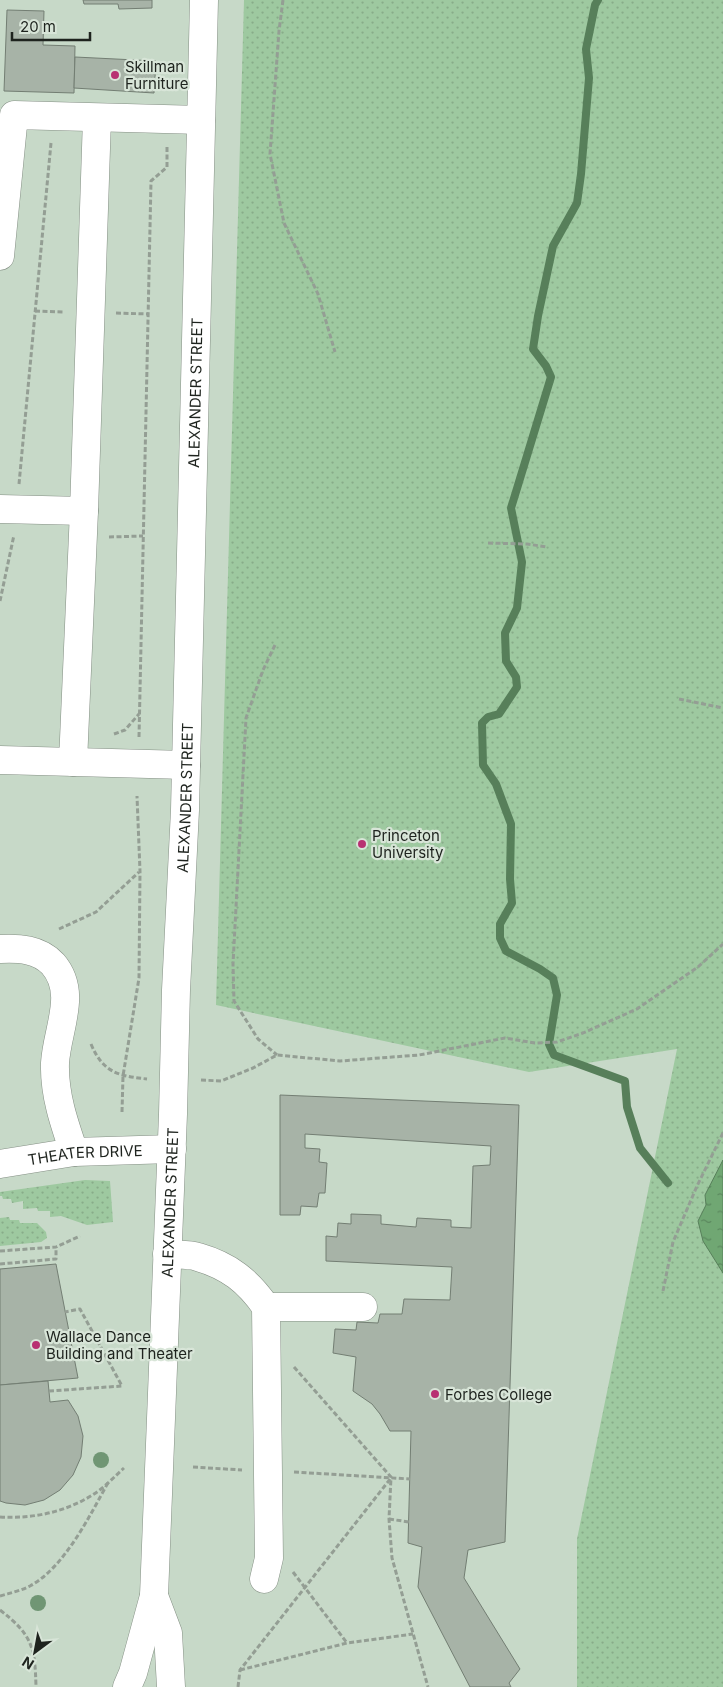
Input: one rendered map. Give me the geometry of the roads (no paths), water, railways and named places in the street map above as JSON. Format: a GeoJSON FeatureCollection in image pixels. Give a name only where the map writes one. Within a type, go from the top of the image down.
{"type":"FeatureCollection","features":[{"type":"Feature","properties":{"kind":"main road","name":"ALEXANDER STREET"},"geometry":{"type":"LineString","coordinates":[[127,1687],[133,1673],[154,1596],[186,765],[204,0]]}},
{"type":"Feature","properties":{"kind":"main road"},"geometry":{"type":"LineString","coordinates":[[0,256],[14,115],[201,120]]}},
{"type":"Feature","properties":{"kind":"main road"},"geometry":{"type":"LineString","coordinates":[[73,762],[98,118]]}},
{"type":"Feature","properties":{"kind":"main road"},"geometry":{"type":"LineString","coordinates":[[7,519],[84,511]]}},
{"type":"Feature","properties":{"kind":"main road"},"geometry":{"type":"LineString","coordinates":[[0,760],[186,765]]}},
{"type":"Feature","properties":{"kind":"main road"},"geometry":{"type":"LineString","coordinates":[[0,949],[20,948],[38,953],[50,961],[60,972],[63,980],[65,1008],[55,1062],[57,1094],[62,1117],[74,1152]]}},
{"type":"Feature","properties":{"kind":"main road","name":"THEATER DRIVE"},"geometry":{"type":"LineString","coordinates":[[0,1164],[74,1152],[172,1149]]}},
{"type":"Feature","properties":{"kind":"main road"},"geometry":{"type":"LineString","coordinates":[[167,1254],[197,1256],[232,1271],[255,1290],[266,1307],[268,1558],[264,1579]]}},
{"type":"Feature","properties":{"kind":"main road"},"geometry":{"type":"LineString","coordinates":[[266,1307],[364,1307]]}},
{"type":"Feature","properties":{"kind":"main road","name":"ALEXANDER STREET"},"geometry":{"type":"LineString","coordinates":[[154,1596],[168,1633],[171,1687]]}},
{"type":"Feature","properties":{"kind":"water"},"geometry":{"type":"Polygon","coordinates":[[[723,1160],[723,1273],[703,1241],[698,1221],[706,1205],[705,1195],[723,1160]]]}},
{"type":"Feature","properties":{"kind":"waterway"},"geometry":{"type":"LineString","coordinates":[[598,0],[595,5],[586,49],[589,78],[577,203],[553,246],[533,349],[546,366],[551,377],[511,508],[522,562],[517,608],[505,633],[506,661],[516,677],[517,687],[499,714],[488,717],[482,723],[483,765],[496,784],[511,824],[510,879],[512,903],[500,924],[500,938],[506,951],[553,978],[557,995],[549,1044],[554,1055],[625,1081],[627,1107],[640,1148],[668,1183]]}},
{"type":"Feature","properties":{"kind":"place","name":"Skillman Furniture"},"geometry":{"type":"Point","coordinates":[115,75]}},
{"type":"Feature","properties":{"kind":"place","name":"Princeton University"},"geometry":{"type":"Point","coordinates":[362,844]}},
{"type":"Feature","properties":{"kind":"place","name":"Wallace Dance Building and Theater"},"geometry":{"type":"Point","coordinates":[36,1345]}},
{"type":"Feature","properties":{"kind":"place","name":"Forbes College"},"geometry":{"type":"Point","coordinates":[435,1394]}}]}
